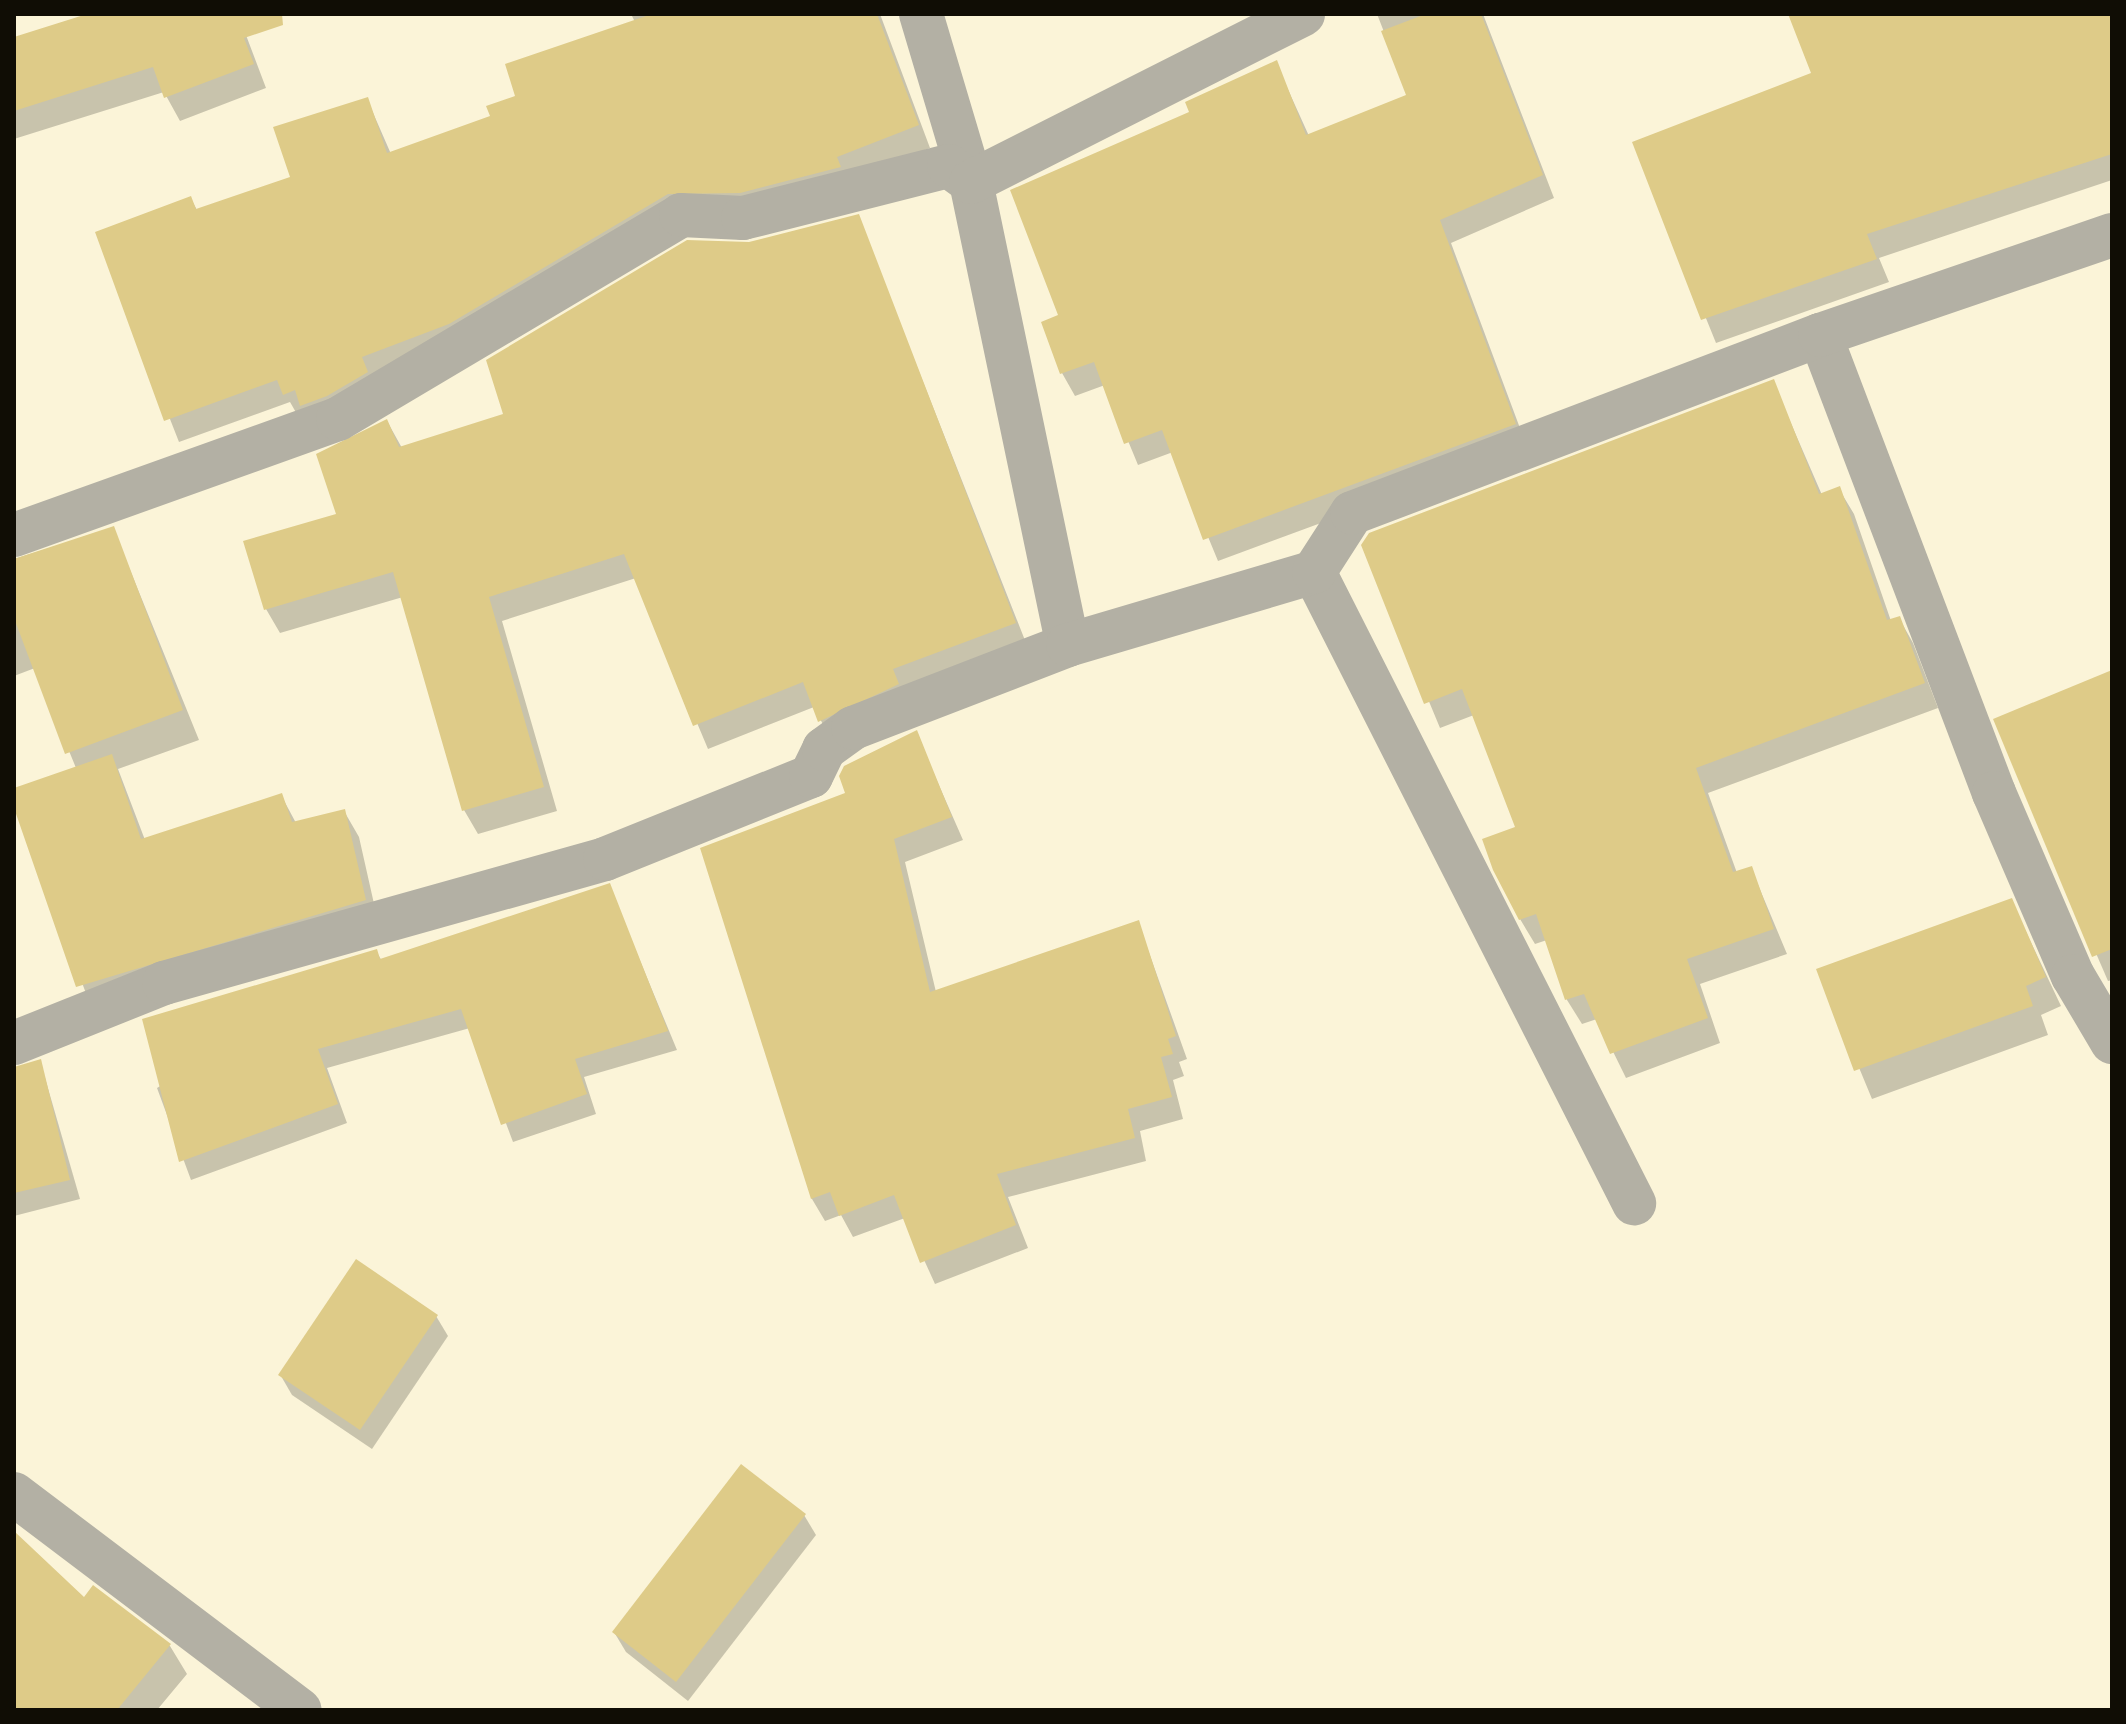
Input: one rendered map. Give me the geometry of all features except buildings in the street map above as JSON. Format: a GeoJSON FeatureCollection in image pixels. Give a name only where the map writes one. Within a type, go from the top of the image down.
{"type":"FeatureCollection","features":[{"type":"Feature","properties":{"kind":"street"},"geometry":{"type":"LineString","coordinates":[[921,14],[971,182],[1068,645]]}},
{"type":"Feature","properties":{"kind":"street"},"geometry":{"type":"LineString","coordinates":[[971,182],[1303,14]]}},
{"type":"Feature","properties":{"kind":"street"},"geometry":{"type":"LineString","coordinates":[[14,535],[338,419],[681,215],[743,218],[949,166],[971,182]]}},
{"type":"Feature","properties":{"kind":"street"},"geometry":{"type":"LineString","coordinates":[[14,1043],[164,983],[605,859],[811,776],[824,749],[853,728],[1068,645],[1314,572],[1352,513],[1820,335],[2112,235]]}},
{"type":"Feature","properties":{"kind":"street"},"geometry":{"type":"LineString","coordinates":[[1820,335],[1994,793],[2073,976],[2112,1042]]}},
{"type":"Feature","properties":{"kind":"street"},"geometry":{"type":"LineString","coordinates":[[1314,572],[1634,1203]]}},
{"type":"Feature","properties":{"kind":"street"},"geometry":{"type":"LineString","coordinates":[[14,1494],[300,1710]]}}]}
